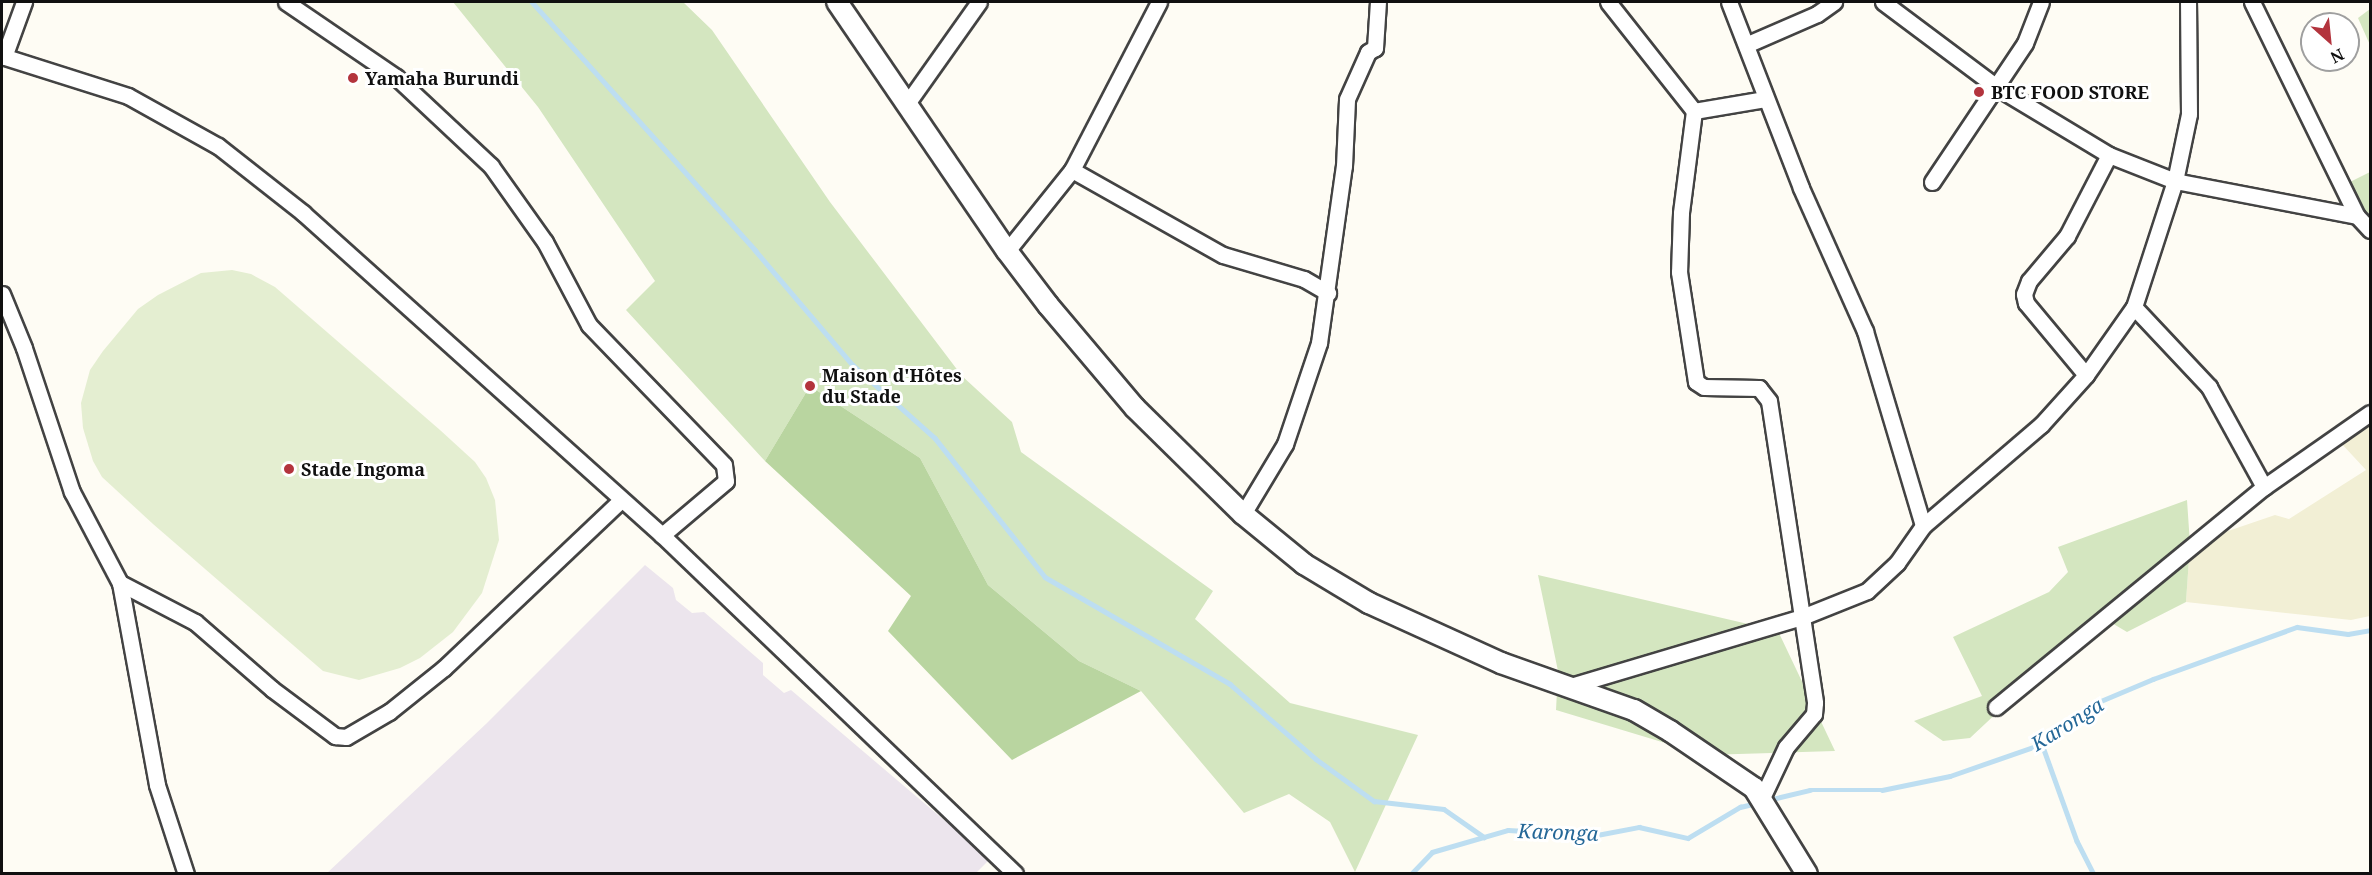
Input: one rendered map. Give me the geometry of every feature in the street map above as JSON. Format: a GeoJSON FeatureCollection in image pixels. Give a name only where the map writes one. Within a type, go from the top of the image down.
{"type":"FeatureCollection","features":[{"type":"Feature","properties":{"kind":"street"},"geometry":{"type":"LineString","coordinates":[[24,2],[3,57],[128,96],[218,146],[303,213],[621,501],[662,535],[1016,873]]}},
{"type":"Feature","properties":{"kind":"street"},"geometry":{"type":"LineString","coordinates":[[286,2],[396,77],[491,166],[545,242],[589,325],[724,465],[726,481],[662,535]]}},
{"type":"Feature","properties":{"kind":"street"},"geometry":{"type":"LineString","coordinates":[[837,2],[1007,251],[1134,408],[1243,514],[1304,564],[1369,603],[1501,663],[1634,710],[1745,779],[1762,798],[1807,873]]}},
{"type":"Feature","properties":{"kind":"street"},"geometry":{"type":"LineString","coordinates":[[906,105],[979,2]]}},
{"type":"Feature","properties":{"kind":"street"},"geometry":{"type":"LineString","coordinates":[[1007,251],[1072,170],[1159,2]]}},
{"type":"Feature","properties":{"kind":"street"},"geometry":{"type":"LineString","coordinates":[[1243,514],[1285,444],[1319,342],[1328,293],[1344,166],[1347,99],[1368,52],[1376,48],[1378,2]]}},
{"type":"Feature","properties":{"kind":"street"},"geometry":{"type":"LineString","coordinates":[[1608,2],[1694,111],[1681,213],[1679,272],[1693,374],[1704,387],[1759,388],[1765,393],[1802,617],[1814,714],[1786,747],[1762,798]]}},
{"type":"Feature","properties":{"kind":"street"},"geometry":{"type":"LineString","coordinates":[[1729,2],[1748,44],[1765,99],[1865,331],[1923,526]]}},
{"type":"Feature","properties":{"kind":"street"},"geometry":{"type":"LineString","coordinates":[[1748,44],[1817,14],[1834,2]]}},
{"type":"Feature","properties":{"kind":"street"},"geometry":{"type":"LineString","coordinates":[[1883,2],[1998,88],[2109,154],[2175,181],[2357,216]]}},
{"type":"Feature","properties":{"kind":"street"},"geometry":{"type":"LineString","coordinates":[[1932,182],[1998,88],[2025,43],[2041,2]]}},
{"type":"Feature","properties":{"kind":"street"},"geometry":{"type":"LineString","coordinates":[[1567,687],[1802,617],[1867,591],[1897,563],[1923,526],[2016,449],[2086,375],[2134,307],[2175,181],[2190,103],[2188,2]]}},
{"type":"Feature","properties":{"kind":"street"},"geometry":{"type":"LineString","coordinates":[[2252,2],[2357,216],[2370,230]]}},
{"type":"Feature","properties":{"kind":"street"},"geometry":{"type":"LineString","coordinates":[[1694,111],[1765,99]]}},
{"type":"Feature","properties":{"kind":"street"},"geometry":{"type":"LineString","coordinates":[[2086,375],[2026,303],[2024,294],[2029,281],[2067,236],[2109,154]]}},
{"type":"Feature","properties":{"kind":"street"},"geometry":{"type":"LineString","coordinates":[[1072,170],[1223,255],[1304,279],[1328,293]]}},
{"type":"Feature","properties":{"kind":"street"},"geometry":{"type":"LineString","coordinates":[[2,294],[24,348],[72,492],[120,583],[157,785],[186,873]]}},
{"type":"Feature","properties":{"kind":"street"},"geometry":{"type":"LineString","coordinates":[[2134,307],[2209,387],[2264,487]]}},
{"type":"Feature","properties":{"kind":"street"},"geometry":{"type":"LineString","coordinates":[[1996,707],[2264,487],[2370,412]]}},
{"type":"Feature","properties":{"kind":"street"},"geometry":{"type":"LineString","coordinates":[[120,583],[195,622],[314,721],[335,736],[346,737],[389,712],[444,668],[621,501]]}},
{"type":"Feature","properties":{"kind":"shaded area"},"geometry":{"type":"Polygon","coordinates":[[[2370,419],[2370,616],[2351,620],[2186,602],[2190,544],[2275,515],[2289,519],[2366,470],[2340,442],[2370,419]]]}},
{"type":"Feature","properties":{"kind":"shaded area"},"geometry":{"type":"Polygon","coordinates":[[[645,565],[673,588],[676,600],[692,613],[704,612],[763,663],[763,675],[784,693],[791,690],[990,859],[975,874],[326,874],[487,723],[645,565]]]}},
{"type":"Feature","properties":{"kind":"green space"},"geometry":{"type":"Polygon","coordinates":[[[453,2],[683,2],[712,30],[830,202],[962,376],[1012,422],[1021,452],[1213,591],[1195,619],[1290,703],[1418,735],[1355,872],[1330,822],[1289,794],[1244,813],[1141,691],[1079,661],[988,585],[920,458],[810,386],[765,461],[626,310],[655,281],[538,107],[453,2]]]}},
{"type":"Feature","properties":{"kind":"green space"},"geometry":{"type":"Polygon","coordinates":[[[2370,9],[2370,45],[2360,22],[2360,16],[2370,9]]]}},
{"type":"Feature","properties":{"kind":"green space"},"geometry":{"type":"Polygon","coordinates":[[[2370,172],[2370,214],[2362,209],[2350,182],[2370,172]]]}},
{"type":"Feature","properties":{"kind":"green space","name":"Stade Ingoma"},"geometry":{"type":"Polygon","coordinates":[[[232,270],[251,274],[275,287],[440,430],[475,462],[486,478],[495,500],[499,540],[482,593],[453,632],[420,658],[400,668],[359,680],[323,671],[153,524],[102,477],[93,461],[83,428],[81,403],[90,370],[103,351],[138,309],[158,295],[201,273],[232,270]]]}},
{"type":"Feature","properties":{"kind":"green space"},"geometry":{"type":"Polygon","coordinates":[[[810,386],[920,458],[988,585],[1079,661],[1141,691],[1012,760],[888,631],[911,596],[765,461],[810,386]]]}},
{"type":"Feature","properties":{"kind":"green space"},"geometry":{"type":"Polygon","coordinates":[[[2187,500],[2190,544],[2186,602],[2127,632],[2100,616],[1970,738],[1943,741],[1914,721],[1982,696],[1953,637],[2049,592],[2068,572],[2058,547],[2187,500]]]}},
{"type":"Feature","properties":{"kind":"green space"},"geometry":{"type":"Polygon","coordinates":[[[1538,575],[1778,631],[1835,751],[1705,755],[1556,710],[1558,671],[1538,575]]]}},
{"type":"Feature","properties":{"kind":"waterway"},"geometry":{"type":"LineString","coordinates":[[532,2],[755,250],[853,365],[935,438],[1045,577],[1230,684],[1316,759],[1374,801],[1444,809],[1484,837]]}},
{"type":"Feature","properties":{"kind":"waterway","name":"Karonga"},"geometry":{"type":"LineString","coordinates":[[1768,800],[1810,790],[1882,790],[1950,776],[2042,744],[2096,703],[2153,679],[2297,627],[2348,634],[2370,630]]}},
{"type":"Feature","properties":{"kind":"waterway"},"geometry":{"type":"LineString","coordinates":[[2042,744],[2077,841],[2094,874]]}},
{"type":"Feature","properties":{"kind":"waterway","name":"Karonga"},"geometry":{"type":"LineString","coordinates":[[1411,874],[1432,852],[1508,830],[1597,835],[1639,827],[1688,838],[1740,807],[1757,803]]}},
{"type":"Feature","properties":{"kind":"place","name":"Yamaha Burundi"},"geometry":{"type":"Point","coordinates":[353,78]}},
{"type":"Feature","properties":{"kind":"place","name":"BTC FOOD STORE"},"geometry":{"type":"Point","coordinates":[1979,92]}},
{"type":"Feature","properties":{"kind":"place","name":"Maison d'Hôtes du Stade"},"geometry":{"type":"Point","coordinates":[810,386]}},
{"type":"Feature","properties":{"kind":"place","name":"Stade Ingoma"},"geometry":{"type":"Point","coordinates":[289,469]}}]}
